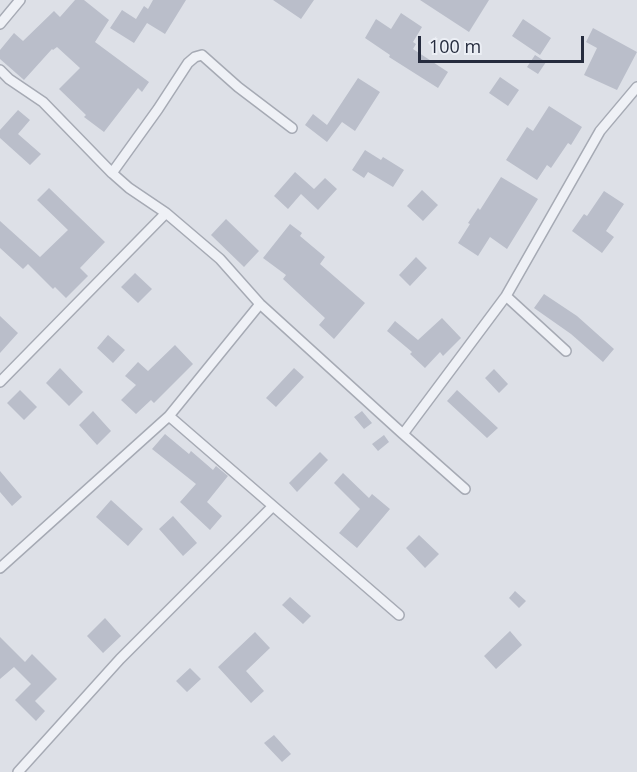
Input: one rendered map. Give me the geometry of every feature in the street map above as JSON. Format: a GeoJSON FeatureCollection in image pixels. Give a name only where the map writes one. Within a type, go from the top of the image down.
{"type":"FeatureCollection","features":[{"type":"Feature","properties":{"kind":"street"},"geometry":{"type":"LineString","coordinates":[[0,24],[20,0]]}},
{"type":"Feature","properties":{"kind":"street"},"geometry":{"type":"LineString","coordinates":[[112,173],[188,63],[195,57],[202,56],[292,128]]}},
{"type":"Feature","properties":{"kind":"street"},"geometry":{"type":"LineString","coordinates":[[0,70],[9,79],[43,102],[129,188],[166,213],[220,259],[260,304],[465,489]]}},
{"type":"Feature","properties":{"kind":"street"},"geometry":{"type":"LineString","coordinates":[[403,434],[506,296],[600,131],[637,87]]}},
{"type":"Feature","properties":{"kind":"street"},"geometry":{"type":"LineString","coordinates":[[0,382],[166,213]]}},
{"type":"Feature","properties":{"kind":"street"},"geometry":{"type":"LineString","coordinates":[[506,296],[566,351]]}},
{"type":"Feature","properties":{"kind":"street"},"geometry":{"type":"LineString","coordinates":[[0,568],[170,416],[260,304]]}},
{"type":"Feature","properties":{"kind":"street"},"geometry":{"type":"LineString","coordinates":[[170,416],[399,615]]}},
{"type":"Feature","properties":{"kind":"street"},"geometry":{"type":"LineString","coordinates":[[18,772],[120,659],[272,507]]}},
{"type":"Feature","properties":{"kind":"building"},"geometry":{"type":"Polygon","coordinates":[[[75,0],[84,0],[109,20],[95,42],[149,82],[142,92],[138,88],[104,132],[84,117],[86,115],[59,89],[80,68],[57,47],[52,49],[24,80],[0,59],[0,50],[14,33],[23,41],[54,11],[60,17],[75,0]]]}},
{"type":"Feature","properties":{"kind":"building"},"geometry":{"type":"Polygon","coordinates":[[[153,0],[186,0],[165,34],[147,23],[134,43],[110,28],[122,10],[136,19],[144,6],[148,9],[153,0]]]}},
{"type":"Feature","properties":{"kind":"building"},"geometry":{"type":"Polygon","coordinates":[[[273,0],[314,0],[301,19],[273,0]]]}},
{"type":"Feature","properties":{"kind":"building"},"geometry":{"type":"Polygon","coordinates":[[[420,0],[489,0],[469,32],[420,0]]]}},
{"type":"Feature","properties":{"kind":"building"},"geometry":{"type":"Polygon","coordinates":[[[401,13],[422,27],[413,42],[416,44],[413,49],[448,72],[438,88],[389,57],[390,55],[365,38],[376,19],[391,29],[401,13]]]}},
{"type":"Feature","properties":{"kind":"building"},"geometry":{"type":"Polygon","coordinates":[[[523,19],[551,38],[540,55],[512,36],[523,19]]]}},
{"type":"Feature","properties":{"kind":"building"},"geometry":{"type":"Polygon","coordinates":[[[593,28],[637,52],[617,90],[584,75],[597,48],[586,42],[593,28]]]}},
{"type":"Feature","properties":{"kind":"building"},"geometry":{"type":"Polygon","coordinates":[[[535,55],[546,62],[538,74],[527,67],[535,55]]]}},
{"type":"Feature","properties":{"kind":"building"},"geometry":{"type":"Polygon","coordinates":[[[500,77],[519,90],[508,106],[489,93],[500,77]]]}},
{"type":"Feature","properties":{"kind":"building"},"geometry":{"type":"Polygon","coordinates":[[[358,78],[380,92],[355,131],[342,122],[327,142],[305,125],[313,114],[327,125],[358,78]]]}},
{"type":"Feature","properties":{"kind":"building"},"geometry":{"type":"Polygon","coordinates":[[[549,106],[582,127],[571,145],[568,143],[551,168],[547,165],[537,180],[506,160],[527,127],[533,131],[549,106]]]}},
{"type":"Feature","properties":{"kind":"building"},"geometry":{"type":"Polygon","coordinates":[[[18,110],[30,120],[18,134],[41,154],[30,165],[0,138],[0,130],[18,110]]]}},
{"type":"Feature","properties":{"kind":"building"},"geometry":{"type":"Polygon","coordinates":[[[365,150],[381,160],[383,157],[404,170],[393,187],[368,172],[364,178],[352,170],[365,150]]]}},
{"type":"Feature","properties":{"kind":"building"},"geometry":{"type":"Polygon","coordinates":[[[295,172],[314,189],[325,178],[337,189],[318,210],[301,194],[288,209],[274,196],[295,172]]]}},
{"type":"Feature","properties":{"kind":"building"},"geometry":{"type":"Polygon","coordinates":[[[501,177],[538,199],[507,249],[490,237],[478,256],[458,243],[470,224],[468,223],[478,208],[480,210],[501,177]]]}},
{"type":"Feature","properties":{"kind":"building"},"geometry":{"type":"Polygon","coordinates":[[[49,188],[105,242],[80,268],[88,276],[66,298],[55,287],[53,289],[28,264],[23,269],[0,248],[0,221],[40,257],[68,230],[37,200],[49,188]]]}},
{"type":"Feature","properties":{"kind":"building"},"geometry":{"type":"Polygon","coordinates":[[[422,190],[438,205],[423,221],[407,206],[422,190]]]}},
{"type":"Feature","properties":{"kind":"building"},"geometry":{"type":"Polygon","coordinates":[[[604,191],[624,204],[606,231],[614,237],[602,253],[572,231],[584,214],[587,216],[604,191]]]}},
{"type":"Feature","properties":{"kind":"building"},"geometry":{"type":"Polygon","coordinates":[[[226,219],[259,251],[244,267],[211,235],[226,219]]]}},
{"type":"Feature","properties":{"kind":"building"},"geometry":{"type":"Polygon","coordinates":[[[290,224],[302,233],[300,236],[325,257],[320,264],[365,303],[334,339],[319,325],[325,318],[283,279],[286,275],[263,258],[290,224]]]}},
{"type":"Feature","properties":{"kind":"building"},"geometry":{"type":"Polygon","coordinates":[[[416,257],[427,268],[410,286],[399,275],[416,257]]]}},
{"type":"Feature","properties":{"kind":"building"},"geometry":{"type":"Polygon","coordinates":[[[135,273],[152,289],[138,303],[121,287],[135,273]]]}},
{"type":"Feature","properties":{"kind":"building"},"geometry":{"type":"Polygon","coordinates":[[[544,294],[577,316],[614,349],[603,362],[571,334],[534,308],[544,294]]]}},
{"type":"Feature","properties":{"kind":"building"},"geometry":{"type":"Polygon","coordinates":[[[0,316],[18,333],[0,353],[0,316]]]}},
{"type":"Feature","properties":{"kind":"building"},"geometry":{"type":"Polygon","coordinates":[[[442,318],[461,338],[443,356],[440,352],[425,368],[410,354],[412,352],[387,331],[395,321],[418,340],[442,318]]]}},
{"type":"Feature","properties":{"kind":"building"},"geometry":{"type":"Polygon","coordinates":[[[108,335],[125,350],[113,363],[97,348],[108,335]]]}},
{"type":"Feature","properties":{"kind":"building"},"geometry":{"type":"Polygon","coordinates":[[[175,345],[193,364],[154,403],[151,400],[136,414],[121,400],[136,385],[125,376],[138,362],[148,371],[175,345]]]}},
{"type":"Feature","properties":{"kind":"building"},"geometry":{"type":"Polygon","coordinates":[[[60,368],[83,392],[69,406],[46,383],[60,368]]]}},
{"type":"Feature","properties":{"kind":"building"},"geometry":{"type":"Polygon","coordinates":[[[294,368],[304,377],[276,407],[266,398],[294,368]]]}},
{"type":"Feature","properties":{"kind":"building"},"geometry":{"type":"Polygon","coordinates":[[[494,369],[508,384],[499,393],[485,378],[494,369]]]}},
{"type":"Feature","properties":{"kind":"building"},"geometry":{"type":"Polygon","coordinates":[[[20,390],[37,407],[24,420],[7,403],[20,390]]]}},
{"type":"Feature","properties":{"kind":"building"},"geometry":{"type":"Polygon","coordinates":[[[457,390],[498,428],[487,438],[447,401],[457,390]]]}},
{"type":"Feature","properties":{"kind":"building"},"geometry":{"type":"Polygon","coordinates":[[[93,411],[111,431],[97,445],[79,425],[93,411]]]}},
{"type":"Feature","properties":{"kind":"building"},"geometry":{"type":"Polygon","coordinates":[[[362,411],[372,423],[364,429],[354,417],[362,411]]]}},
{"type":"Feature","properties":{"kind":"building"},"geometry":{"type":"Polygon","coordinates":[[[165,434],[189,454],[191,451],[213,470],[216,466],[228,476],[207,502],[222,516],[210,530],[180,502],[196,484],[152,449],[165,434]]]}},
{"type":"Feature","properties":{"kind":"building"},"geometry":{"type":"Polygon","coordinates":[[[384,435],[389,442],[378,451],[372,444],[384,435]]]}},
{"type":"Feature","properties":{"kind":"building"},"geometry":{"type":"Polygon","coordinates":[[[320,452],[328,460],[297,492],[289,483],[320,452]]]}},
{"type":"Feature","properties":{"kind":"building"},"geometry":{"type":"Polygon","coordinates":[[[0,471],[22,497],[12,506],[0,492],[0,471]]]}},
{"type":"Feature","properties":{"kind":"building"},"geometry":{"type":"Polygon","coordinates":[[[343,473],[369,498],[372,494],[390,509],[357,548],[339,533],[360,509],[334,483],[343,473]]]}},
{"type":"Feature","properties":{"kind":"building"},"geometry":{"type":"Polygon","coordinates":[[[111,500],[143,529],[128,546],[96,517],[111,500]]]}},
{"type":"Feature","properties":{"kind":"building"},"geometry":{"type":"Polygon","coordinates":[[[173,516],[197,543],[183,556],[159,529],[173,516]]]}},
{"type":"Feature","properties":{"kind":"building"},"geometry":{"type":"Polygon","coordinates":[[[419,535],[439,554],[425,568],[406,548],[419,535]]]}},
{"type":"Feature","properties":{"kind":"building"},"geometry":{"type":"Polygon","coordinates":[[[515,591],[526,601],[519,608],[509,598],[515,591]]]}},
{"type":"Feature","properties":{"kind":"building"},"geometry":{"type":"Polygon","coordinates":[[[290,597],[311,616],[303,624],[282,605],[290,597]]]}},
{"type":"Feature","properties":{"kind":"building"},"geometry":{"type":"Polygon","coordinates":[[[105,618],[121,636],[103,653],[87,636],[105,618]]]}},
{"type":"Feature","properties":{"kind":"building"},"geometry":{"type":"Polygon","coordinates":[[[510,631],[522,645],[496,669],[484,656],[510,631]]]}},
{"type":"Feature","properties":{"kind":"building"},"geometry":{"type":"Polygon","coordinates":[[[255,632],[270,648],[246,671],[264,691],[251,703],[218,667],[255,632]]]}},
{"type":"Feature","properties":{"kind":"building"},"geometry":{"type":"Polygon","coordinates":[[[0,637],[25,662],[32,654],[57,679],[35,701],[45,711],[36,721],[15,700],[31,684],[14,667],[0,679],[0,637]]]}},
{"type":"Feature","properties":{"kind":"building"},"geometry":{"type":"Polygon","coordinates":[[[190,668],[201,679],[187,692],[176,681],[190,668]]]}},
{"type":"Feature","properties":{"kind":"building"},"geometry":{"type":"Polygon","coordinates":[[[274,735],[291,754],[282,762],[264,743],[274,735]]]}}]}
